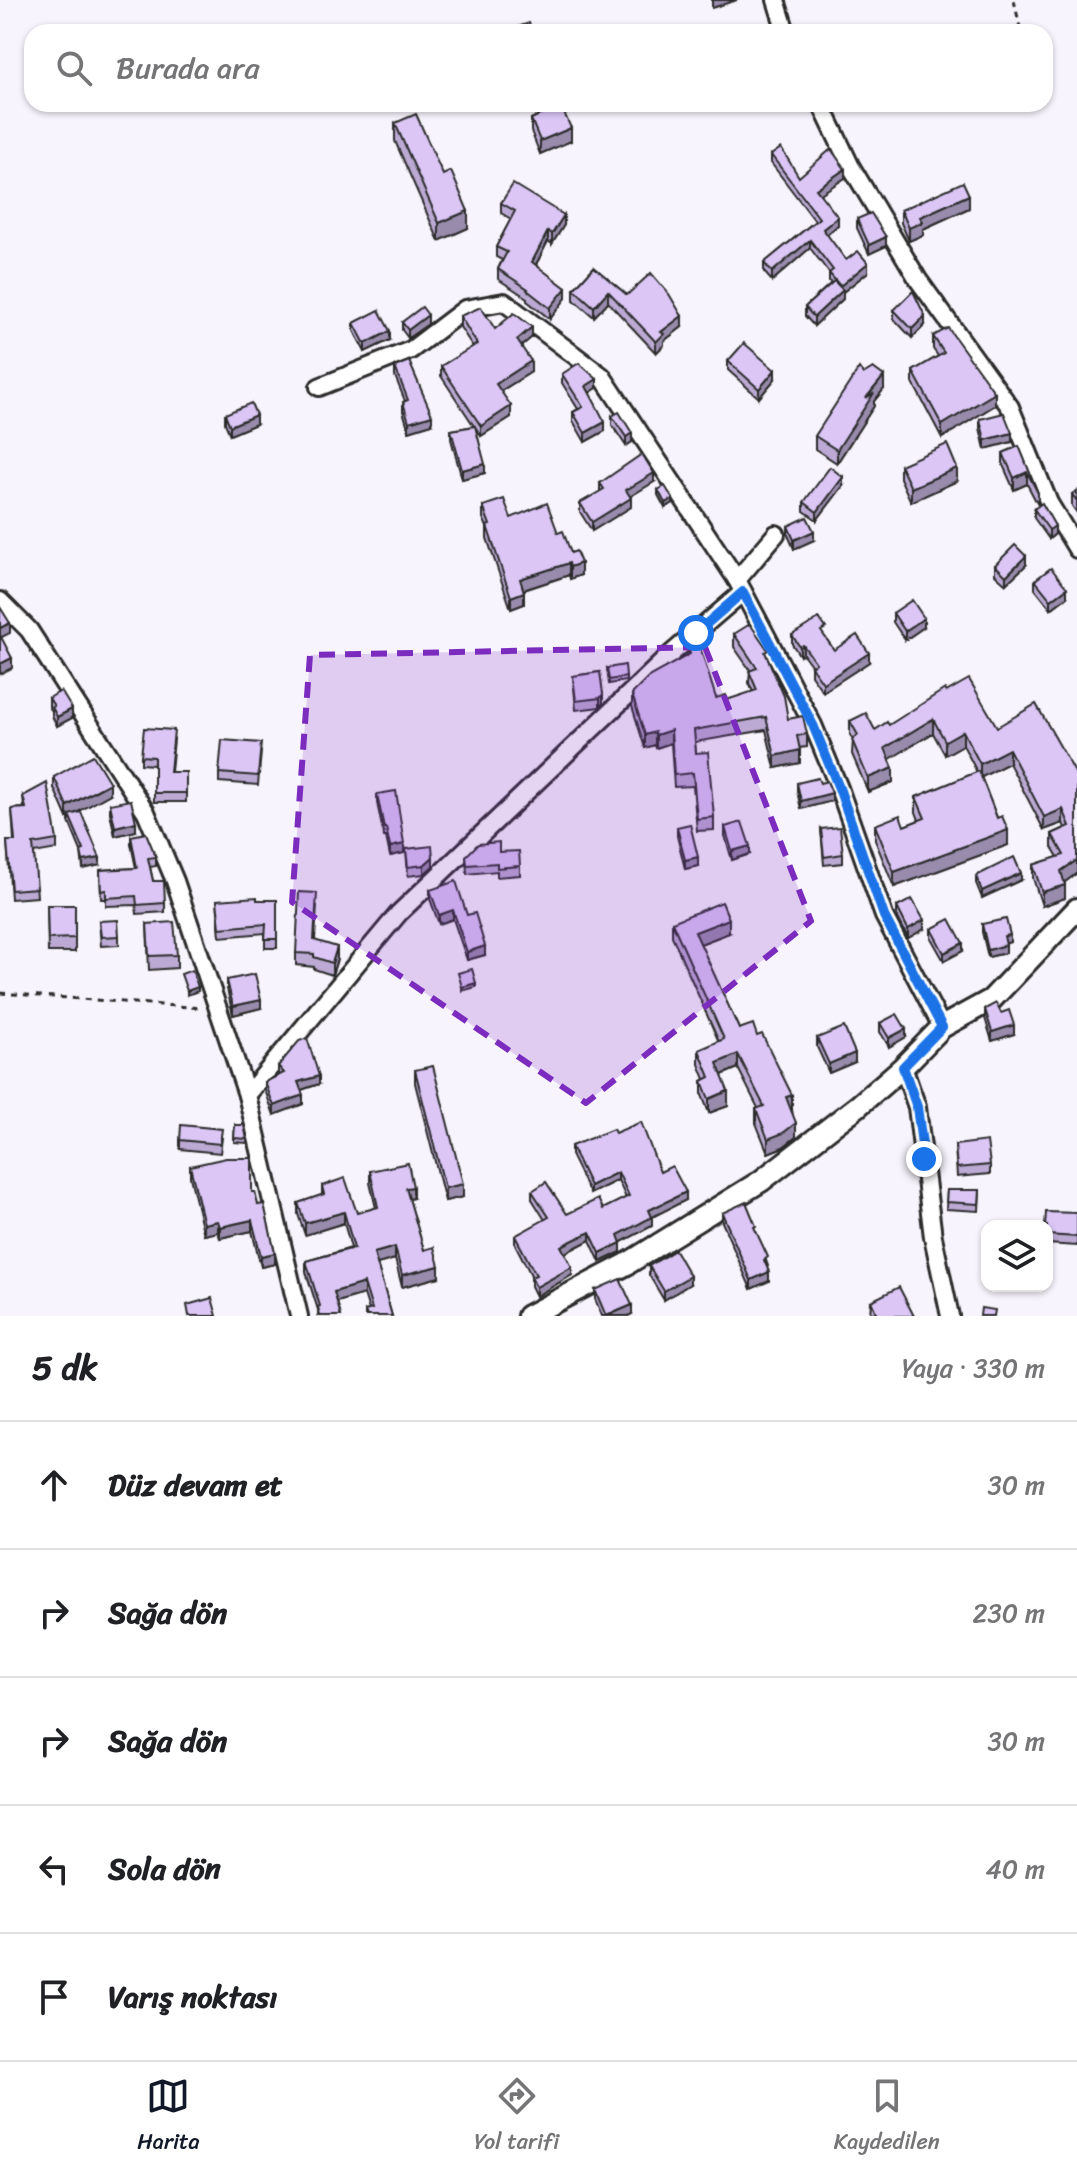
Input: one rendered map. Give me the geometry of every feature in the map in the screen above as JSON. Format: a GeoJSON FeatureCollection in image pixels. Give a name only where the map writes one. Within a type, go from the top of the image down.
{"type":"FeatureCollection","features":[{"type":"Feature","properties":{"kind":"street"},"geometry":{"type":"LineString","coordinates":[[776,0],[784,24]]}},
{"type":"Feature","properties":{"kind":"street"},"geometry":{"type":"LineString","coordinates":[[825,112],[850,165],[919,281],[1010,407],[1049,503],[1077,549]]}},
{"type":"Feature","properties":{"kind":"street"},"geometry":{"type":"LineString","coordinates":[[319,387],[411,350],[465,309],[504,302],[602,376],[620,399],[740,586],[813,725],[839,788],[884,916],[942,1027]]}},
{"type":"Feature","properties":{"kind":"street"},"geometry":{"type":"LineString","coordinates":[[247,1095],[399,913],[740,586],[776,534]]}},
{"type":"Feature","properties":{"kind":"street"},"geometry":{"type":"LineString","coordinates":[[3,606],[29,630],[146,812],[175,881],[247,1095],[299,1316]]}},
{"type":"Feature","properties":{"kind":"street"},"geometry":{"type":"LineString","coordinates":[[528,1316],[627,1264],[761,1181],[903,1067],[942,1027],[991,1000],[1077,909]]}},
{"type":"Feature","properties":{"kind":"street"},"geometry":{"type":"LineString","coordinates":[[903,1067],[917,1107],[933,1237],[950,1316]]}},
{"type":"Feature","properties":{"kind":"path"},"geometry":{"type":"LineString","coordinates":[[1014,0],[1019,24]]}},
{"type":"Feature","properties":{"kind":"path"},"geometry":{"type":"LineString","coordinates":[[0,993],[218,1009]]}},
{"type":"Feature","properties":{"kind":"highlighted area"},"geometry":{"type":"Polygon","coordinates":[[[705,647],[811,921],[586,1103],[292,902],[310,655],[705,647]]]}},
{"type":"Feature","properties":{"kind":"building"},"geometry":{"type":"Polygon","coordinates":[[[547,112],[564,112],[571,128],[540,141],[531,119],[547,112]]]}},
{"type":"Feature","properties":{"kind":"building"},"geometry":{"type":"Polygon","coordinates":[[[416,114],[443,175],[451,171],[468,211],[439,223],[395,123],[416,114]]]}},
{"type":"Feature","properties":{"kind":"building"},"geometry":{"type":"Polygon","coordinates":[[[781,148],[799,177],[831,149],[845,169],[816,189],[838,217],[823,229],[846,260],[858,251],[868,263],[840,286],[829,273],[833,270],[810,240],[772,272],[764,263],[819,218],[771,155],[781,148]]]}},
{"type":"Feature","properties":{"kind":"building"},"geometry":{"type":"Polygon","coordinates":[[[963,182],[969,195],[920,217],[923,222],[909,228],[901,210],[963,182]]]}},
{"type":"Feature","properties":{"kind":"building"},"geometry":{"type":"Polygon","coordinates":[[[513,184],[564,215],[552,234],[548,231],[532,262],[566,288],[550,308],[498,269],[507,252],[496,247],[515,211],[501,203],[513,184]]]}},
{"type":"Feature","properties":{"kind":"building"},"geometry":{"type":"Polygon","coordinates":[[[871,213],[886,237],[869,245],[857,219],[871,213]]]}},
{"type":"Feature","properties":{"kind":"building"},"geometry":{"type":"Polygon","coordinates":[[[594,267],[627,295],[651,273],[682,316],[661,332],[664,334],[656,342],[608,291],[594,307],[574,289],[594,267]]]}},
{"type":"Feature","properties":{"kind":"building"},"geometry":{"type":"Polygon","coordinates":[[[834,281],[843,290],[814,317],[805,307],[834,281]]]}},
{"type":"Feature","properties":{"kind":"building"},"geometry":{"type":"Polygon","coordinates":[[[913,291],[925,316],[912,329],[894,310],[913,291]]]}},
{"type":"Feature","properties":{"kind":"building"},"geometry":{"type":"Polygon","coordinates":[[[422,307],[428,315],[408,330],[402,322],[422,307]]]}},
{"type":"Feature","properties":{"kind":"building"},"geometry":{"type":"Polygon","coordinates":[[[481,307],[495,329],[514,313],[532,327],[517,340],[531,361],[496,384],[511,406],[481,426],[441,366],[477,344],[460,316],[481,307]]]}},
{"type":"Feature","properties":{"kind":"building"},"geometry":{"type":"Polygon","coordinates":[[[379,310],[390,331],[365,344],[354,323],[379,310]]]}},
{"type":"Feature","properties":{"kind":"building"},"geometry":{"type":"Polygon","coordinates":[[[948,328],[995,393],[942,425],[913,371],[944,353],[933,336],[948,328]]]}},
{"type":"Feature","properties":{"kind":"building"},"geometry":{"type":"Polygon","coordinates":[[[744,343],[775,370],[759,389],[728,361],[744,343]]]}},
{"type":"Feature","properties":{"kind":"building"},"geometry":{"type":"Polygon","coordinates":[[[409,361],[432,415],[409,422],[403,402],[408,400],[395,367],[409,361]]]}},
{"type":"Feature","properties":{"kind":"building"},"geometry":{"type":"Polygon","coordinates":[[[579,363],[597,379],[586,386],[605,422],[585,433],[573,412],[583,407],[562,374],[579,363]]]}},
{"type":"Feature","properties":{"kind":"building"},"geometry":{"type":"Polygon","coordinates":[[[859,368],[863,374],[873,368],[884,376],[866,398],[874,393],[837,450],[815,436],[859,368]]]}},
{"type":"Feature","properties":{"kind":"building"},"geometry":{"type":"Polygon","coordinates":[[[251,403],[256,415],[230,426],[225,414],[251,403]]]}},
{"type":"Feature","properties":{"kind":"building"},"geometry":{"type":"Polygon","coordinates":[[[619,412],[632,433],[626,437],[612,416],[619,412]]]}},
{"type":"Feature","properties":{"kind":"building"},"geometry":{"type":"Polygon","coordinates":[[[1004,413],[1012,433],[985,440],[980,419],[1004,413]]]}},
{"type":"Feature","properties":{"kind":"building"},"geometry":{"type":"Polygon","coordinates":[[[475,426],[485,464],[462,470],[451,430],[475,426]]]}},
{"type":"Feature","properties":{"kind":"building"},"geometry":{"type":"Polygon","coordinates":[[[947,444],[957,468],[911,488],[900,465],[947,444]]]}},
{"type":"Feature","properties":{"kind":"building"},"geometry":{"type":"Polygon","coordinates":[[[1019,446],[1038,493],[1027,472],[1014,478],[1003,453],[1019,446]]]}},
{"type":"Feature","properties":{"kind":"building"},"geometry":{"type":"Polygon","coordinates":[[[642,454],[654,473],[626,490],[631,498],[592,522],[580,503],[604,489],[600,483],[642,454]]]}},
{"type":"Feature","properties":{"kind":"building"},"geometry":{"type":"Polygon","coordinates":[[[830,467],[843,477],[817,512],[804,502],[830,467]]]}},
{"type":"Feature","properties":{"kind":"building"},"geometry":{"type":"Polygon","coordinates":[[[665,486],[673,499],[665,503],[658,490],[665,486]]]}},
{"type":"Feature","properties":{"kind":"building"},"geometry":{"type":"Polygon","coordinates":[[[504,499],[511,518],[547,503],[558,533],[563,531],[571,553],[576,551],[581,563],[570,567],[569,563],[520,579],[524,592],[511,597],[483,506],[504,499]]]}},
{"type":"Feature","properties":{"kind":"building"},"geometry":{"type":"Polygon","coordinates":[[[1042,503],[1055,526],[1049,530],[1034,509],[1042,503]]]}},
{"type":"Feature","properties":{"kind":"building"},"geometry":{"type":"Polygon","coordinates":[[[807,517],[814,531],[794,540],[788,526],[807,517]]]}},
{"type":"Feature","properties":{"kind":"building"},"geometry":{"type":"Polygon","coordinates":[[[1015,545],[1026,556],[1006,576],[995,565],[1015,545]]]}},
{"type":"Feature","properties":{"kind":"building"},"geometry":{"type":"Polygon","coordinates":[[[1051,568],[1067,588],[1051,600],[1035,580],[1051,568]]]}},
{"type":"Feature","properties":{"kind":"building"},"geometry":{"type":"Polygon","coordinates":[[[912,600],[924,618],[905,631],[893,613],[912,600]]]}},
{"type":"Feature","properties":{"kind":"building"},"geometry":{"type":"Polygon","coordinates":[[[0,607],[10,623],[0,628],[0,607]]]}},
{"type":"Feature","properties":{"kind":"building"},"geometry":{"type":"Polygon","coordinates":[[[819,618],[826,628],[821,631],[834,650],[857,635],[869,653],[823,683],[811,666],[816,663],[792,635],[819,618]]]}},
{"type":"Feature","properties":{"kind":"building"},"geometry":{"type":"Polygon","coordinates":[[[750,624],[768,650],[765,652],[784,696],[788,719],[803,716],[807,734],[797,736],[800,750],[775,756],[766,717],[694,730],[696,753],[708,752],[714,817],[697,819],[693,773],[674,775],[671,730],[645,735],[632,694],[650,676],[690,654],[689,650],[700,647],[716,698],[726,695],[727,700],[757,690],[749,671],[757,668],[734,634],[750,624]]]}},
{"type":"Feature","properties":{"kind":"building"},"geometry":{"type":"Polygon","coordinates":[[[0,635],[12,658],[0,664],[0,635]]]}},
{"type":"Feature","properties":{"kind":"building"},"geometry":{"type":"Polygon","coordinates":[[[625,665],[626,677],[609,680],[607,668],[625,665]]]}},
{"type":"Feature","properties":{"kind":"building"},"geometry":{"type":"Polygon","coordinates":[[[600,672],[603,694],[600,698],[576,701],[573,676],[600,672]]]}},
{"type":"Feature","properties":{"kind":"building"},"geometry":{"type":"Polygon","coordinates":[[[969,679],[997,727],[1036,704],[1077,776],[1077,860],[1061,871],[1065,885],[1042,892],[1033,865],[1064,855],[1052,834],[1070,826],[1063,809],[1044,817],[1009,749],[980,764],[963,731],[945,741],[933,719],[885,748],[893,768],[868,778],[852,740],[858,735],[850,721],[866,713],[875,730],[887,722],[889,725],[945,689],[946,692],[969,679]]]}},
{"type":"Feature","properties":{"kind":"building"},"geometry":{"type":"Polygon","coordinates":[[[61,691],[72,709],[57,717],[49,698],[61,691]]]}},
{"type":"Feature","properties":{"kind":"building"},"geometry":{"type":"Polygon","coordinates":[[[144,728],[174,730],[170,772],[186,772],[186,793],[154,793],[154,757],[141,756],[144,728]]]}},
{"type":"Feature","properties":{"kind":"building"},"geometry":{"type":"Polygon","coordinates":[[[222,740],[261,743],[258,776],[219,773],[222,740]]]}},
{"type":"Feature","properties":{"kind":"building"},"geometry":{"type":"Polygon","coordinates":[[[93,755],[110,783],[67,806],[54,777],[93,755]]]}},
{"type":"Feature","properties":{"kind":"building"},"geometry":{"type":"Polygon","coordinates":[[[979,771],[997,818],[1002,816],[1008,830],[894,872],[875,825],[900,815],[904,826],[925,818],[916,797],[979,771]]]}},
{"type":"Feature","properties":{"kind":"building"},"geometry":{"type":"Polygon","coordinates":[[[818,778],[820,783],[827,781],[832,793],[801,801],[797,783],[818,778]]]}},
{"type":"Feature","properties":{"kind":"building"},"geometry":{"type":"Polygon","coordinates":[[[47,783],[57,840],[33,844],[37,888],[11,890],[7,841],[15,841],[12,809],[26,808],[23,796],[47,783]]]}},
{"type":"Feature","properties":{"kind":"building"},"geometry":{"type":"Polygon","coordinates":[[[396,791],[404,844],[390,847],[377,794],[396,791]]]}},
{"type":"Feature","properties":{"kind":"building"},"geometry":{"type":"Polygon","coordinates":[[[131,800],[136,822],[115,827],[110,804],[131,800]]]}},
{"type":"Feature","properties":{"kind":"building"},"geometry":{"type":"Polygon","coordinates":[[[81,812],[100,858],[83,861],[81,851],[84,850],[69,815],[81,812]]]}},
{"type":"Feature","properties":{"kind":"building"},"geometry":{"type":"Polygon","coordinates":[[[742,822],[750,846],[732,851],[725,827],[742,822]]]}},
{"type":"Feature","properties":{"kind":"building"},"geometry":{"type":"Polygon","coordinates":[[[690,824],[698,857],[685,860],[677,827],[690,824]]]}},
{"type":"Feature","properties":{"kind":"building"},"geometry":{"type":"Polygon","coordinates":[[[840,827],[843,854],[824,857],[821,829],[840,827]]]}},
{"type":"Feature","properties":{"kind":"building"},"geometry":{"type":"Polygon","coordinates":[[[146,833],[156,857],[148,858],[153,881],[164,881],[165,903],[137,905],[136,896],[106,898],[106,890],[101,891],[100,870],[137,868],[131,836],[146,833]]]}},
{"type":"Feature","properties":{"kind":"building"},"geometry":{"type":"Polygon","coordinates":[[[499,842],[499,852],[519,851],[520,866],[497,868],[497,863],[467,865],[466,856],[478,844],[499,842]]]}},
{"type":"Feature","properties":{"kind":"building"},"geometry":{"type":"Polygon","coordinates":[[[432,846],[433,857],[424,865],[408,867],[406,849],[432,846]]]}},
{"type":"Feature","properties":{"kind":"building"},"geometry":{"type":"Polygon","coordinates":[[[1014,857],[1021,873],[982,891],[976,876],[1014,857]]]}},
{"type":"Feature","properties":{"kind":"building"},"geometry":{"type":"Polygon","coordinates":[[[456,881],[467,915],[475,913],[485,946],[467,952],[453,910],[439,915],[430,890],[456,881]]]}},
{"type":"Feature","properties":{"kind":"building"},"geometry":{"type":"Polygon","coordinates":[[[299,892],[317,893],[314,940],[337,947],[332,963],[314,957],[314,954],[296,953],[299,892]]]}},
{"type":"Feature","properties":{"kind":"building"},"geometry":{"type":"Polygon","coordinates":[[[257,897],[257,900],[277,900],[277,939],[265,939],[266,924],[220,928],[217,900],[257,897]]]}},
{"type":"Feature","properties":{"kind":"building"},"geometry":{"type":"Polygon","coordinates":[[[912,899],[924,920],[908,929],[897,907],[912,899]]]}},
{"type":"Feature","properties":{"kind":"building"},"geometry":{"type":"Polygon","coordinates":[[[722,902],[729,919],[695,932],[739,1029],[753,1024],[757,1036],[762,1034],[792,1095],[786,1097],[796,1123],[768,1139],[756,1109],[764,1106],[738,1054],[717,1063],[728,1091],[709,1099],[702,1081],[710,1077],[699,1050],[724,1039],[672,922],[722,902]]]}},
{"type":"Feature","properties":{"kind":"building"},"geometry":{"type":"Polygon","coordinates":[[[47,905],[75,905],[75,938],[48,939],[47,905]]]}},
{"type":"Feature","properties":{"kind":"building"},"geometry":{"type":"Polygon","coordinates":[[[950,919],[963,943],[944,953],[931,929],[950,919]]]}},
{"type":"Feature","properties":{"kind":"building"},"geometry":{"type":"Polygon","coordinates":[[[1006,919],[1010,935],[1004,936],[1006,945],[988,950],[982,924],[1006,919]]]}},
{"type":"Feature","properties":{"kind":"building"},"geometry":{"type":"Polygon","coordinates":[[[118,920],[119,936],[101,937],[99,921],[118,920]]]}},
{"type":"Feature","properties":{"kind":"building"},"geometry":{"type":"Polygon","coordinates":[[[174,922],[177,955],[149,956],[147,924],[174,922]]]}},
{"type":"Feature","properties":{"kind":"building"},"geometry":{"type":"Polygon","coordinates":[[[472,969],[476,983],[462,987],[458,973],[472,969]]]}},
{"type":"Feature","properties":{"kind":"building"},"geometry":{"type":"Polygon","coordinates":[[[192,970],[198,987],[187,991],[181,974],[192,970]]]}},
{"type":"Feature","properties":{"kind":"building"},"geometry":{"type":"Polygon","coordinates":[[[255,974],[261,1000],[233,1006],[227,980],[255,974]]]}},
{"type":"Feature","properties":{"kind":"building"},"geometry":{"type":"Polygon","coordinates":[[[996,1003],[1001,1013],[1009,1010],[1014,1025],[992,1032],[985,1009],[996,1003]]]}},
{"type":"Feature","properties":{"kind":"building"},"geometry":{"type":"Polygon","coordinates":[[[897,1014],[906,1029],[889,1038],[880,1023],[897,1014]]]}},
{"type":"Feature","properties":{"kind":"building"},"geometry":{"type":"Polygon","coordinates":[[[844,1027],[855,1053],[829,1064],[817,1038],[844,1027]]]}},
{"type":"Feature","properties":{"kind":"building"},"geometry":{"type":"Polygon","coordinates":[[[307,1038],[319,1076],[298,1082],[303,1095],[274,1106],[265,1082],[284,1073],[278,1066],[299,1041],[307,1038]]]}},
{"type":"Feature","properties":{"kind":"building"},"geometry":{"type":"Polygon","coordinates":[[[433,1066],[463,1184],[445,1188],[415,1070],[433,1066]]]}},
{"type":"Feature","properties":{"kind":"building"},"geometry":{"type":"Polygon","coordinates":[[[641,1122],[660,1172],[672,1166],[686,1192],[649,1210],[652,1217],[618,1235],[621,1243],[600,1253],[590,1232],[561,1246],[572,1267],[536,1287],[531,1277],[536,1275],[515,1236],[549,1217],[532,1191],[546,1182],[567,1214],[598,1199],[603,1209],[629,1196],[618,1172],[590,1186],[571,1146],[613,1129],[615,1133],[641,1122]]]}},
{"type":"Feature","properties":{"kind":"building"},"geometry":{"type":"Polygon","coordinates":[[[181,1125],[222,1129],[220,1144],[180,1140],[181,1125]]]}},
{"type":"Feature","properties":{"kind":"building"},"geometry":{"type":"Polygon","coordinates":[[[235,1125],[244,1125],[247,1139],[234,1138],[235,1125]]]}},
{"type":"Feature","properties":{"kind":"building"},"geometry":{"type":"Polygon","coordinates":[[[987,1141],[990,1165],[957,1168],[955,1145],[987,1141]]]}},
{"type":"Feature","properties":{"kind":"building"},"geometry":{"type":"Polygon","coordinates":[[[226,1158],[252,1158],[252,1192],[255,1192],[258,1205],[264,1204],[275,1253],[261,1256],[252,1220],[220,1227],[218,1221],[204,1224],[190,1166],[226,1158]]]}},
{"type":"Feature","properties":{"kind":"building"},"geometry":{"type":"Polygon","coordinates":[[[408,1163],[413,1187],[406,1188],[424,1250],[434,1247],[439,1266],[402,1275],[395,1247],[374,1253],[392,1316],[367,1316],[365,1311],[372,1309],[364,1283],[334,1292],[341,1316],[320,1316],[320,1306],[306,1261],[354,1248],[344,1212],[305,1223],[298,1203],[324,1194],[322,1186],[345,1178],[357,1213],[378,1207],[370,1171],[408,1163]]]}},
{"type":"Feature","properties":{"kind":"building"},"geometry":{"type":"Polygon","coordinates":[[[947,1190],[980,1190],[979,1204],[946,1202],[947,1190]]]}},
{"type":"Feature","properties":{"kind":"building"},"geometry":{"type":"Polygon","coordinates":[[[746,1202],[768,1257],[764,1260],[769,1272],[751,1280],[722,1213],[746,1202]]]}},
{"type":"Feature","properties":{"kind":"building"},"geometry":{"type":"Polygon","coordinates":[[[1046,1212],[1077,1213],[1077,1237],[1053,1235],[1053,1220],[1045,1220],[1046,1212]]]}},
{"type":"Feature","properties":{"kind":"building"},"geometry":{"type":"Polygon","coordinates":[[[675,1250],[690,1276],[664,1291],[649,1266],[675,1250]]]}},
{"type":"Feature","properties":{"kind":"building"},"geometry":{"type":"Polygon","coordinates":[[[620,1279],[632,1305],[606,1316],[595,1290],[620,1279]]]}},
{"type":"Feature","properties":{"kind":"building"},"geometry":{"type":"Polygon","coordinates":[[[899,1287],[914,1316],[871,1316],[876,1312],[871,1301],[899,1287]]]}},
{"type":"Feature","properties":{"kind":"building"},"geometry":{"type":"Polygon","coordinates":[[[212,1298],[217,1316],[189,1316],[187,1305],[212,1298]]]}},
{"type":"Feature","properties":{"kind":"building"},"geometry":{"type":"Polygon","coordinates":[[[981,1308],[995,1310],[994,1316],[980,1316],[981,1308]]]}},
{"type":"Feature","properties":{"kind":"route"},"geometry":{"type":"LineString","coordinates":[[696,633],[743,592],[813,725],[839,788],[884,916],[942,1027],[903,1067],[917,1107],[924,1159]]}}]}
